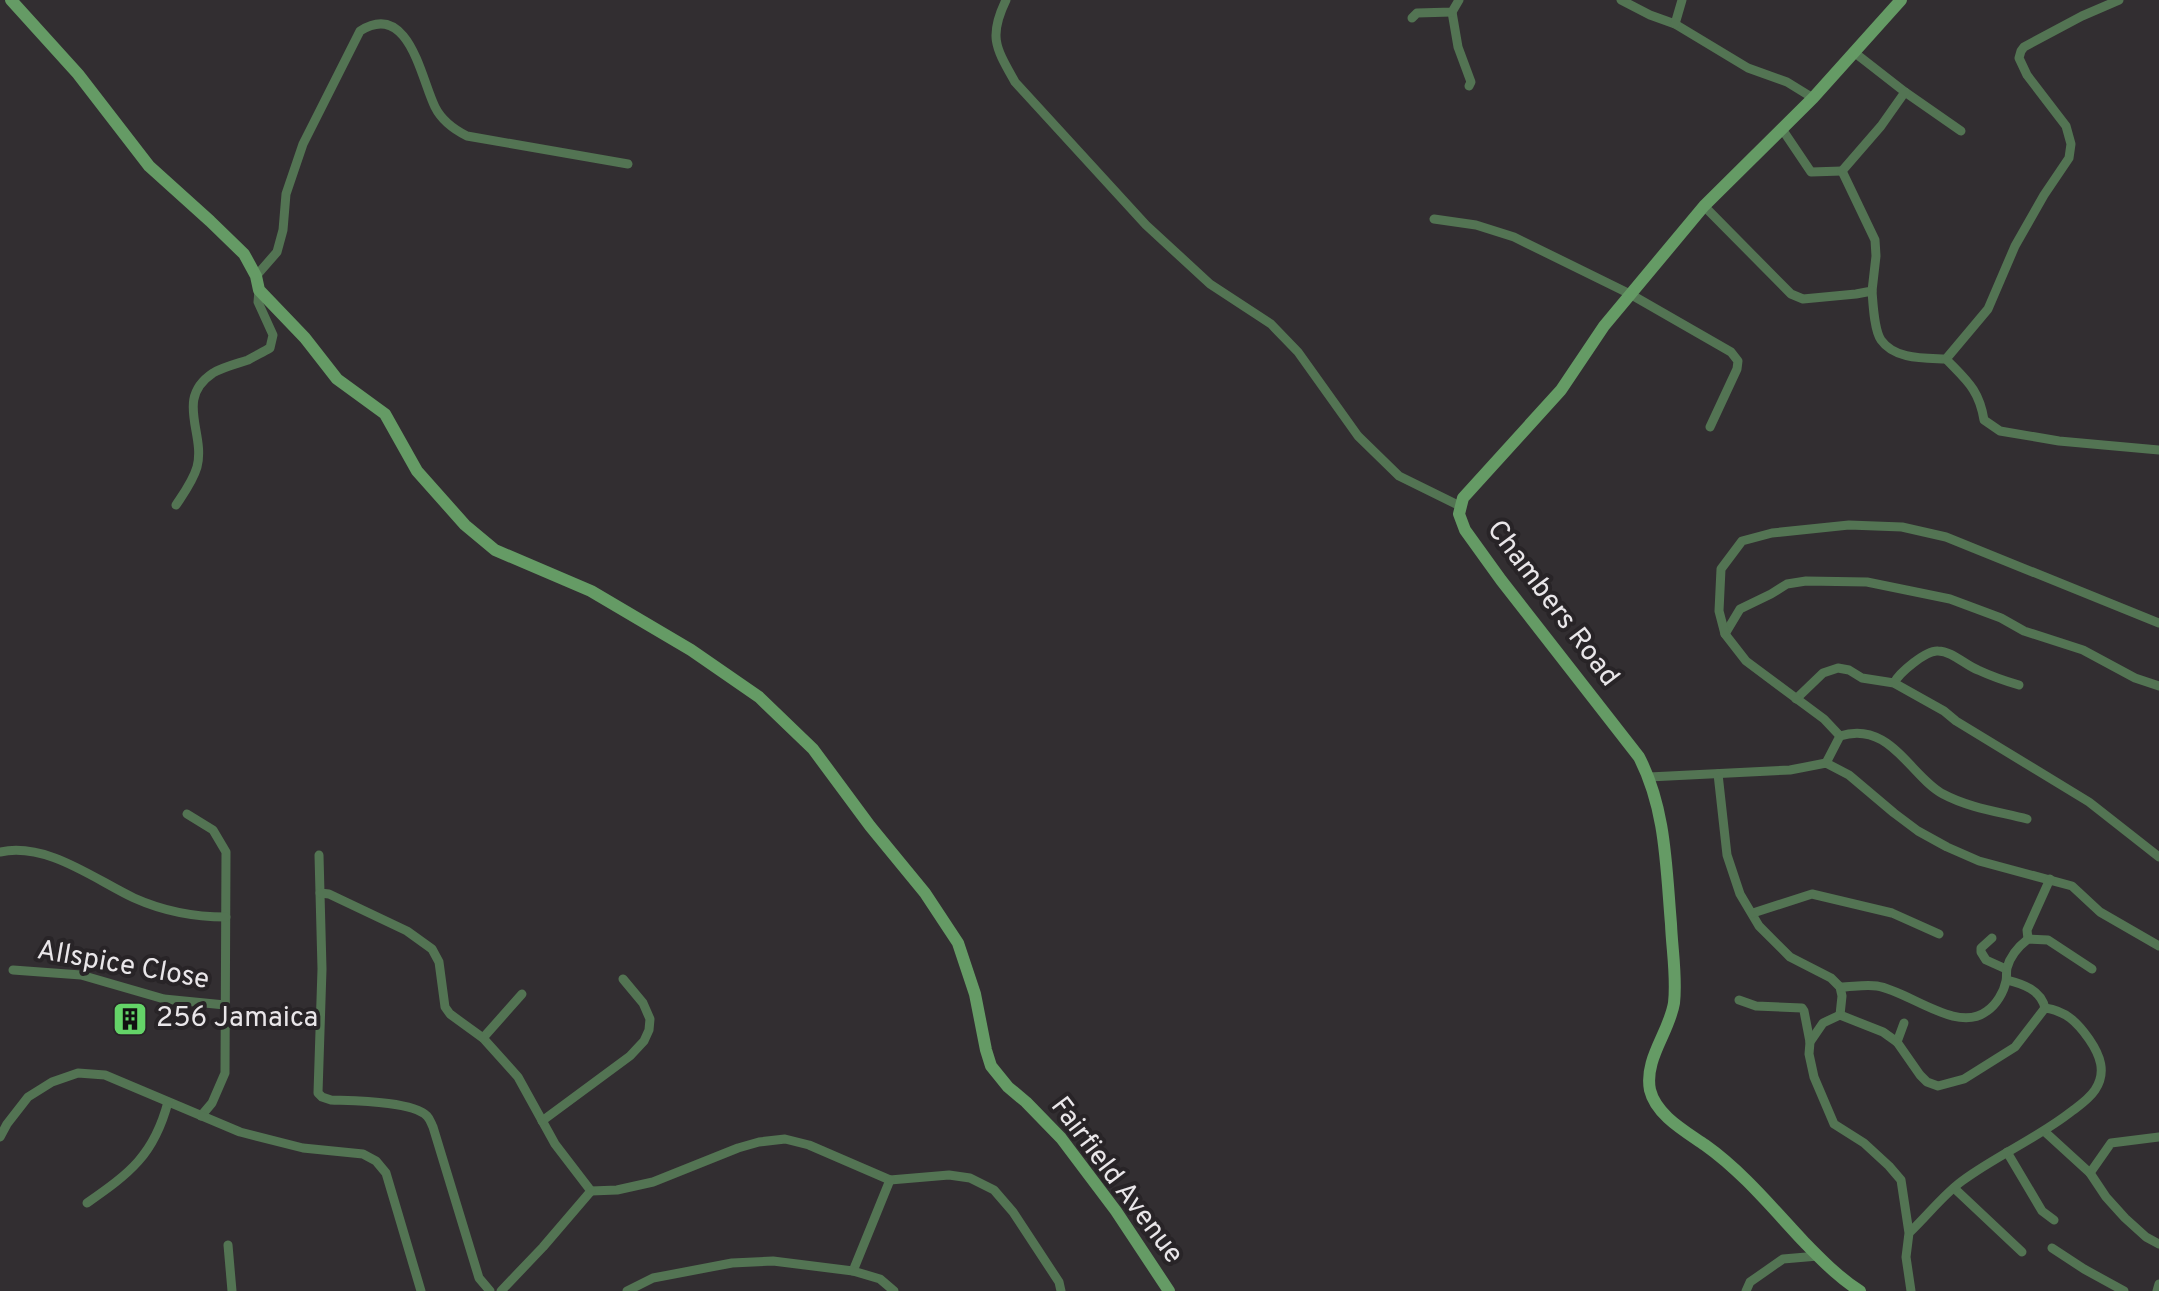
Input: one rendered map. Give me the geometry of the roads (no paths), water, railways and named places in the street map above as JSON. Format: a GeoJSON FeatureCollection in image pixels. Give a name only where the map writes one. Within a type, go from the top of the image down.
{"type":"FeatureCollection","features":[{"type":"Feature","properties":{"kind":"street"},"geometry":{"type":"LineString","coordinates":[[11,0],[78,74],[149,166],[244,254],[256,276],[258,302],[273,335],[270,348],[214,372],[196,392],[192,419],[199,449],[197,467],[176,505]]}},
{"type":"Feature","properties":{"kind":"street"},"geometry":{"type":"LineString","coordinates":[[1006,0],[994,30],[1000,55],[1015,82],[1146,225],[1210,284],[1271,324],[1298,352],[1358,436],[1399,476],[1460,506]]}},
{"type":"Feature","properties":{"kind":"street"},"geometry":{"type":"LineString","coordinates":[[1459,0],[1452,12],[1458,47],[1471,82],[1469,86]]}},
{"type":"Feature","properties":{"kind":"street"},"geometry":{"type":"LineString","coordinates":[[1621,0],[1675,24],[1748,68],[1787,82],[1813,98]]}},
{"type":"Feature","properties":{"kind":"street"},"geometry":{"type":"LineString","coordinates":[[1675,24],[1682,0]]}},
{"type":"Feature","properties":{"kind":"street","name":"Chambers Road"},"geometry":{"type":"LineString","coordinates":[[1860,1291],[1832,1271],[1737,1171],[1657,1107],[1651,1095],[1650,1067],[1667,1026],[1675,979],[1665,841],[1649,777],[1639,757],[1501,580],[1465,530],[1459,514],[1469,491],[1561,390],[1604,326],[1704,206],[1813,98],[1901,0]]}},
{"type":"Feature","properties":{"kind":"street"},"geometry":{"type":"LineString","coordinates":[[1946,359],[1988,309],[2015,246],[2069,158],[2071,144],[2066,126],[2027,75],[2019,58],[2021,51],[2082,16],[2119,0]]}},
{"type":"Feature","properties":{"kind":"street"},"geometry":{"type":"LineString","coordinates":[[1412,18],[1417,13],[1452,12]]}},
{"type":"Feature","properties":{"kind":"street"},"geometry":{"type":"LineString","coordinates":[[256,276],[277,252],[283,230],[286,194],[303,144],[360,31],[375,20],[391,21],[403,29],[412,42],[435,106],[454,129],[467,136],[628,164]]}},
{"type":"Feature","properties":{"kind":"street"},"geometry":{"type":"LineString","coordinates":[[1855,53],[1961,131]]}},
{"type":"Feature","properties":{"kind":"street"},"geometry":{"type":"LineString","coordinates":[[1782,129],[1811,172],[1842,171],[1905,92]]}},
{"type":"Feature","properties":{"kind":"street"},"geometry":{"type":"LineString","coordinates":[[1842,171],[1875,240],[1872,291],[1881,340],[1896,352],[1916,358],[1946,359],[1974,388],[1981,402],[1984,420],[2000,431],[2059,441],[2159,450]]}},
{"type":"Feature","properties":{"kind":"street"},"geometry":{"type":"LineString","coordinates":[[1704,206],[1791,294],[1803,299],[1872,291]]}},
{"type":"Feature","properties":{"kind":"street"},"geometry":{"type":"LineString","coordinates":[[1434,219],[1476,225],[1514,237],[1630,294],[1731,352],[1736,358],[1737,369],[1710,427]]}},
{"type":"Feature","properties":{"kind":"street","name":"Fairfield Avenue"},"geometry":{"type":"LineString","coordinates":[[259,290],[305,338],[337,379],[385,414],[417,471],[465,525],[495,550],[591,591],[691,650],[759,697],[813,749],[925,893],[958,943],[975,994],[991,1066],[1008,1087],[1061,1138],[1116,1211],[1169,1291]]}},
{"type":"Feature","properties":{"kind":"street"},"geometry":{"type":"LineString","coordinates":[[1840,736],[1824,719],[1746,661],[1725,634],[1719,611],[1721,569],[1742,541],[1772,533],[1849,525],[1902,527],[1946,537],[2159,623]]}},
{"type":"Feature","properties":{"kind":"street"},"geometry":{"type":"LineString","coordinates":[[1725,634],[1740,609],[1787,584],[1806,581],[1867,582],[1950,599],[2001,618],[2024,631],[2083,650],[2135,678],[2159,686]]}},
{"type":"Feature","properties":{"kind":"street"},"geometry":{"type":"LineString","coordinates":[[1894,683],[1923,656],[1938,650],[1974,669],[2019,685]]}},
{"type":"Feature","properties":{"kind":"street"},"geometry":{"type":"LineString","coordinates":[[1796,699],[1823,673],[1838,668],[1862,678],[1894,683],[2089,802],[2159,857]]}},
{"type":"Feature","properties":{"kind":"street"},"geometry":{"type":"LineString","coordinates":[[1826,763],[1840,736],[1851,732],[1877,738],[1901,753],[1939,792],[1972,805],[2027,819]]}},
{"type":"Feature","properties":{"kind":"street"},"geometry":{"type":"LineString","coordinates":[[1649,777],[1790,770],[1826,763],[1849,775],[1918,831],[1947,847],[1979,861],[2072,886],[2100,912],[2159,946]]}},
{"type":"Feature","properties":{"kind":"street"},"geometry":{"type":"LineString","coordinates":[[1718,774],[1727,855],[1740,894],[1759,926],[1790,957],[1831,978],[1840,987],[1840,1015]]}},
{"type":"Feature","properties":{"kind":"street"},"geometry":{"type":"LineString","coordinates":[[187,814],[213,830],[226,852],[225,1073],[212,1103],[201,1116]]}},
{"type":"Feature","properties":{"kind":"street"},"geometry":{"type":"LineString","coordinates":[[0,852],[13,850],[42,854],[137,899],[198,917],[226,917]]}},
{"type":"Feature","properties":{"kind":"street"},"geometry":{"type":"LineString","coordinates":[[319,855],[322,969],[318,1093],[331,1100],[391,1104],[426,1115],[433,1127],[479,1278],[490,1291]]}},
{"type":"Feature","properties":{"kind":"street"},"geometry":{"type":"LineString","coordinates":[[2028,939],[2027,930],[2050,879]]}},
{"type":"Feature","properties":{"kind":"street"},"geometry":{"type":"LineString","coordinates":[[320,893],[329,894],[407,931],[432,949],[439,962],[445,1007],[483,1038],[518,1077],[555,1144],[591,1191]]}},
{"type":"Feature","properties":{"kind":"street"},"geometry":{"type":"LineString","coordinates":[[1753,913],[1812,894],[1892,913],[1939,934]]}},
{"type":"Feature","properties":{"kind":"street"},"geometry":{"type":"LineString","coordinates":[[1992,938],[1981,948],[1986,960],[2035,992],[2043,999],[2045,1008]]}},
{"type":"Feature","properties":{"kind":"street"},"geometry":{"type":"LineString","coordinates":[[1840,987],[1876,986],[1949,1015],[1972,1019],[1996,1003],[2018,948],[2028,939],[2048,940],[2092,969]]}},
{"type":"Feature","properties":{"kind":"street","name":"Allspice Close"},"geometry":{"type":"LineString","coordinates":[[13,970],[81,975],[164,999],[225,1005]]}},
{"type":"Feature","properties":{"kind":"street"},"geometry":{"type":"LineString","coordinates":[[542,1121],[630,1056],[644,1041],[650,1019],[643,1003],[623,979]]}},
{"type":"Feature","properties":{"kind":"street"},"geometry":{"type":"LineString","coordinates":[[483,1038],[522,994]]}},
{"type":"Feature","properties":{"kind":"street"},"geometry":{"type":"LineString","coordinates":[[1739,1000],[1756,1006],[1802,1008],[1814,1077],[1834,1124],[1864,1143],[1901,1180],[1909,1233],[1906,1257],[1911,1291]]}},
{"type":"Feature","properties":{"kind":"street"},"geometry":{"type":"LineString","coordinates":[[1810,1042],[1823,1023],[1840,1015],[1883,1032],[1897,1042],[1927,1082],[1938,1086],[1948,1085],[1964,1079],[2015,1047],[2045,1008]]}},
{"type":"Feature","properties":{"kind":"street"},"geometry":{"type":"LineString","coordinates":[[1909,1233],[1954,1188],[2044,1131],[2086,1100],[2096,1088],[2102,1066],[2098,1054],[2075,1022],[2057,1010],[2045,1008]]}},
{"type":"Feature","properties":{"kind":"street"},"geometry":{"type":"LineString","coordinates":[[1897,1042],[1904,1023]]}},
{"type":"Feature","properties":{"kind":"street"},"geometry":{"type":"LineString","coordinates":[[0,1137],[28,1097],[52,1082],[78,1073],[105,1075],[240,1132],[303,1148],[363,1154],[376,1161],[386,1173],[421,1291]]}},
{"type":"Feature","properties":{"kind":"street"},"geometry":{"type":"LineString","coordinates":[[87,1203],[141,1159],[162,1123],[168,1102]]}},
{"type":"Feature","properties":{"kind":"street"},"geometry":{"type":"LineString","coordinates":[[2044,1131],[2090,1173],[2125,1218],[2159,1244]]}},
{"type":"Feature","properties":{"kind":"street"},"geometry":{"type":"LineString","coordinates":[[2090,1173],[2111,1143],[2159,1137]]}},
{"type":"Feature","properties":{"kind":"street"},"geometry":{"type":"LineString","coordinates":[[501,1291],[591,1191],[617,1190],[653,1182],[738,1148],[785,1139],[809,1145],[890,1180],[949,1175],[970,1178],[994,1190],[1013,1212],[1059,1282],[1061,1291]]}},
{"type":"Feature","properties":{"kind":"street"},"geometry":{"type":"LineString","coordinates":[[2007,1152],[2042,1211],[2054,1220]]}},
{"type":"Feature","properties":{"kind":"street"},"geometry":{"type":"LineString","coordinates":[[853,1271],[890,1180]]}},
{"type":"Feature","properties":{"kind":"street"},"geometry":{"type":"LineString","coordinates":[[1954,1188],[2022,1252]]}},
{"type":"Feature","properties":{"kind":"street"},"geometry":{"type":"LineString","coordinates":[[228,1245],[232,1291]]}},
{"type":"Feature","properties":{"kind":"street"},"geometry":{"type":"LineString","coordinates":[[2052,1248],[2124,1291]]}},
{"type":"Feature","properties":{"kind":"street"},"geometry":{"type":"LineString","coordinates":[[1746,1291],[1750,1282],[1783,1259],[1818,1256]]}},
{"type":"Feature","properties":{"kind":"street"},"geometry":{"type":"LineString","coordinates":[[627,1291],[653,1278],[732,1263],[773,1261],[853,1271],[880,1279],[894,1291]]}},
{"type":"Feature","properties":{"kind":"street"},"geometry":{"type":"LineString","coordinates":[[2157,1291],[2159,1284]]}},
{"type":"Feature","properties":{"kind":"place","name":"256 Jamaica"},"geometry":{"type":"Point","coordinates":[130,1019]}}]}
